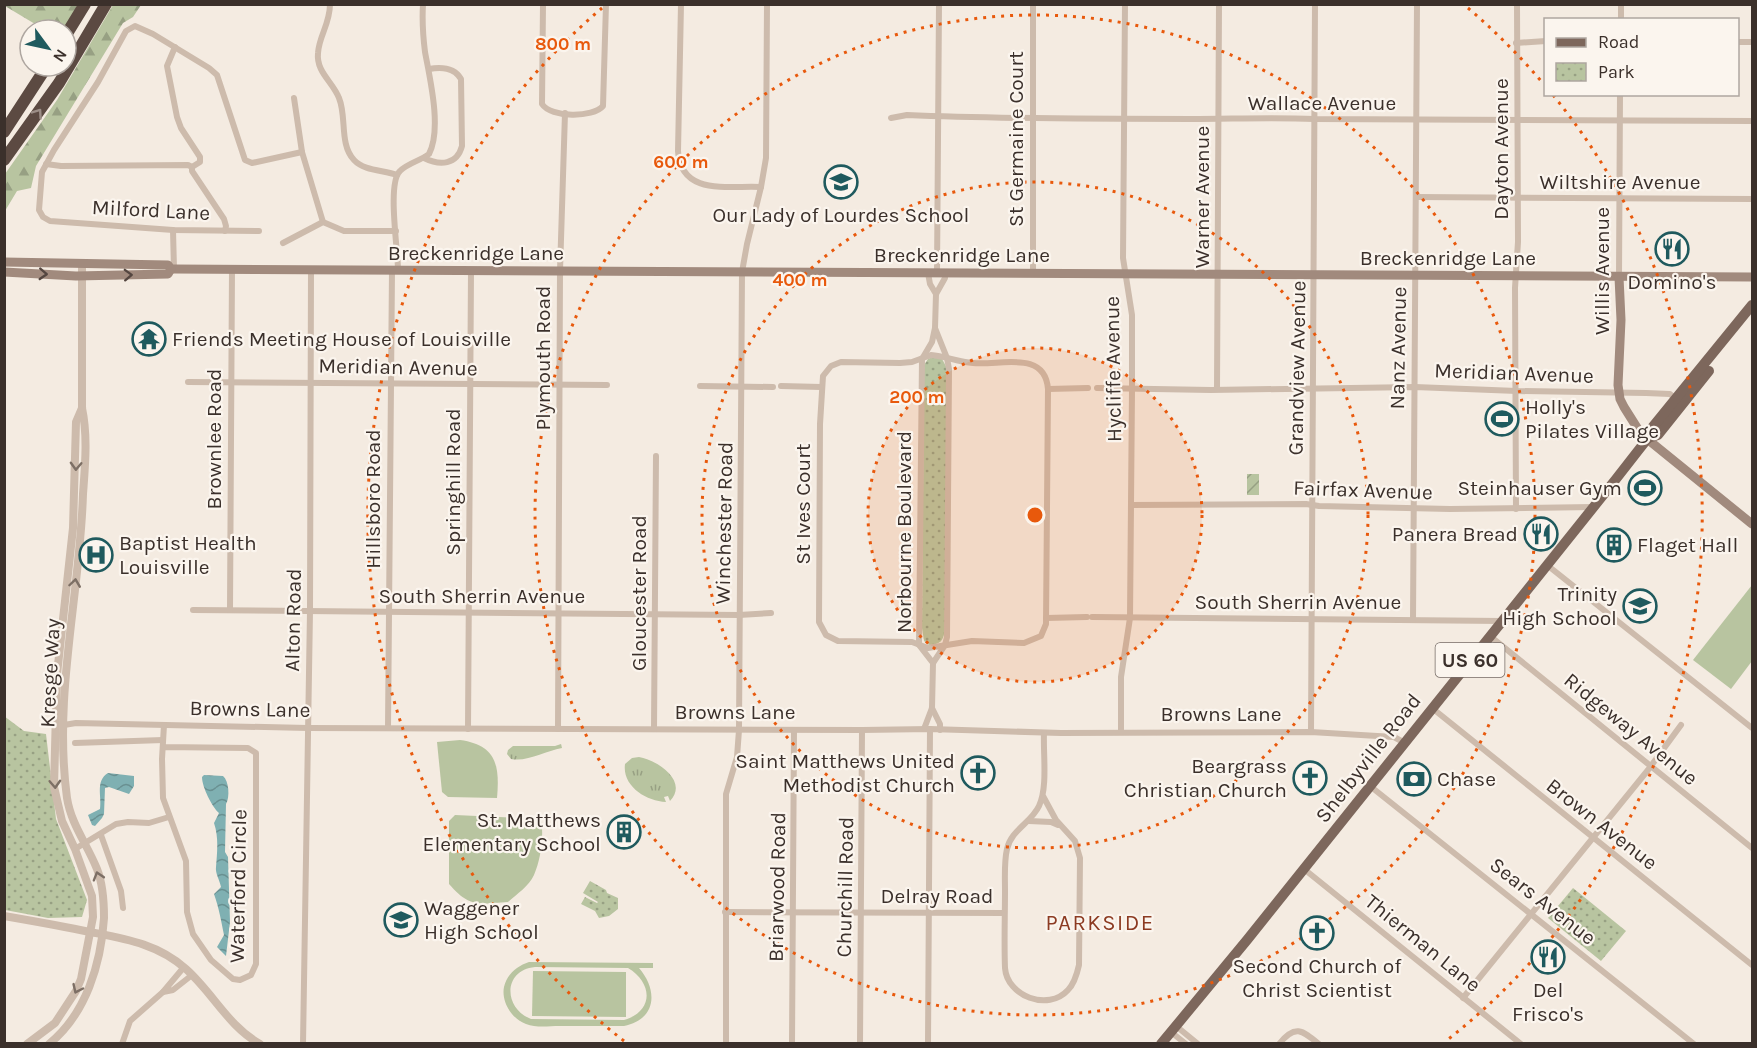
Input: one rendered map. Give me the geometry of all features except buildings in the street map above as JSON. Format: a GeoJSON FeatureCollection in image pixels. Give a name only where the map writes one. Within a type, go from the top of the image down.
{"type":"FeatureCollection","features":[{"type":"Feature","properties":{"kind":"highway"},"geometry":{"type":"LineString","coordinates":[[76,18],[84,4]]}},
{"type":"Feature","properties":{"kind":"highway"},"geometry":{"type":"LineString","coordinates":[[4,160],[59,83],[106,4]]}},
{"type":"Feature","properties":{"kind":"highway"},"geometry":{"type":"LineString","coordinates":[[4,132],[39,78]]}},
{"type":"Feature","properties":{"kind":"main road","name":"Breckenridge Lane"},"geometry":{"type":"LineString","coordinates":[[4,262],[168,265],[173,269],[1752,277]]}},
{"type":"Feature","properties":{"kind":"main road","name":"Breckenridge Lane"},"geometry":{"type":"LineString","coordinates":[[4,272],[82,276],[168,274],[173,269]]}},
{"type":"Feature","properties":{"kind":"main road","name":"Willis Avenue"},"geometry":{"type":"LineString","coordinates":[[1619,278],[1621,320],[1619,392],[1624,408],[1638,430],[1752,524]]}},
{"type":"Feature","properties":{"kind":"main road","name":"Shelbyville Road"},"geometry":{"type":"LineString","coordinates":[[1161,1044],[1548,565],[1648,438],[1652,429],[1752,305]]}},
{"type":"Feature","properties":{"kind":"main road","name":"Shelbyville Road"},"geometry":{"type":"LineString","coordinates":[[1648,438],[1658,435],[1752,315]]}},
{"type":"Feature","properties":{"kind":"street"},"geometry":{"type":"LineString","coordinates":[[330,4],[328,25],[318,57],[320,69],[336,90],[340,102],[347,150],[352,158],[362,166],[397,175],[404,168],[424,158],[431,150],[434,136],[433,100],[423,30],[423,4]]}},
{"type":"Feature","properties":{"kind":"street"},"geometry":{"type":"LineString","coordinates":[[543,4],[542,99],[547,110],[565,113],[592,113],[603,106],[606,4]]}},
{"type":"Feature","properties":{"kind":"street"},"geometry":{"type":"LineString","coordinates":[[681,4],[678,151],[681,166],[692,179],[705,185],[761,187]]}},
{"type":"Feature","properties":{"kind":"street","name":"Winchester Road"},"geometry":{"type":"LineString","coordinates":[[726,1044],[726,794],[737,757],[739,730],[742,272],[766,158],[767,4]]}},
{"type":"Feature","properties":{"kind":"street","name":"Norbourne Boulevard"},"geometry":{"type":"LineString","coordinates":[[936,294],[930,284],[937,273],[939,4]]}},
{"type":"Feature","properties":{"kind":"street","name":"St Germaine Court"},"geometry":{"type":"LineString","coordinates":[[1033,4],[1033,274]]}},
{"type":"Feature","properties":{"kind":"street","name":"Hycliffe Avenue"},"geometry":{"type":"LineString","coordinates":[[1121,732],[1121,677],[1130,618],[1132,390],[1132,315],[1123,258],[1125,4]]}},
{"type":"Feature","properties":{"kind":"street","name":"Warner Avenue"},"geometry":{"type":"LineString","coordinates":[[1217,389],[1219,4]]}},
{"type":"Feature","properties":{"kind":"street","name":"Grandview Avenue"},"geometry":{"type":"LineString","coordinates":[[1311,732],[1315,4]]}},
{"type":"Feature","properties":{"kind":"street","name":"Nanz Avenue"},"geometry":{"type":"LineString","coordinates":[[1413,620],[1417,4]]}},
{"type":"Feature","properties":{"kind":"street","name":"Dayton Avenue"},"geometry":{"type":"LineString","coordinates":[[1516,509],[1517,4]]}},
{"type":"Feature","properties":{"kind":"street"},"geometry":{"type":"LineString","coordinates":[[225,231],[226,223],[188,165],[72,166],[46,164],[98,82],[126,31],[131,27],[138,27],[175,47],[217,75],[245,160],[252,163],[302,152]]}},
{"type":"Feature","properties":{"kind":"street"},"geometry":{"type":"LineString","coordinates":[[1516,43],[1544,41]]}},
{"type":"Feature","properties":{"kind":"street"},"geometry":{"type":"LineString","coordinates":[[175,47],[168,63],[168,72],[181,128],[200,157],[200,162],[192,168]]}},
{"type":"Feature","properties":{"kind":"street"},"geometry":{"type":"LineString","coordinates":[[424,158],[433,163],[449,162],[459,156],[462,146],[461,79],[459,75],[447,68],[429,69]]}},
{"type":"Feature","properties":{"kind":"street","name":"Willis Avenue"},"geometry":{"type":"LineString","coordinates":[[1619,278],[1620,96]]}},
{"type":"Feature","properties":{"kind":"street"},"geometry":{"type":"LineString","coordinates":[[294,98],[302,152],[323,222]]}},
{"type":"Feature","properties":{"kind":"street","name":"Plymouth Road"},"geometry":{"type":"LineString","coordinates":[[558,729],[560,271],[565,113]]}},
{"type":"Feature","properties":{"kind":"street","name":"Wallace Avenue"},"geometry":{"type":"LineString","coordinates":[[891,118],[907,115],[1032,119],[1268,117],[1752,121]]}},
{"type":"Feature","properties":{"kind":"street","name":"Milford Lane"},"geometry":{"type":"LineString","coordinates":[[46,164],[42,172],[39,207],[43,217],[50,221],[173,230],[259,231]]}},
{"type":"Feature","properties":{"kind":"street","name":"Hillsboro Road"},"geometry":{"type":"LineString","coordinates":[[387,728],[390,384],[396,231],[393,195],[397,175]]}},
{"type":"Feature","properties":{"kind":"street","name":"Wiltshire Avenue"},"geometry":{"type":"LineString","coordinates":[[1416,197],[1752,199]]}},
{"type":"Feature","properties":{"kind":"street"},"geometry":{"type":"LineString","coordinates":[[323,222],[344,231],[396,231]]}},
{"type":"Feature","properties":{"kind":"street"},"geometry":{"type":"LineString","coordinates":[[283,243],[323,222]]}},
{"type":"Feature","properties":{"kind":"street"},"geometry":{"type":"LineString","coordinates":[[173,230],[173,269]]}},
{"type":"Feature","properties":{"kind":"street","name":"Kresge Way"},"geometry":{"type":"LineString","coordinates":[[49,1044],[62,1032],[86,994],[96,970],[104,917],[101,883],[97,869],[75,826],[68,798],[64,725],[64,674],[83,515],[85,422],[82,408],[82,264]]}},
{"type":"Feature","properties":{"kind":"street","name":"Brownlee Road"},"geometry":{"type":"LineString","coordinates":[[230,610],[232,268]]}},
{"type":"Feature","properties":{"kind":"street","name":"Alton Road"},"geometry":{"type":"LineString","coordinates":[[303,1044],[310,611],[311,269]]}},
{"type":"Feature","properties":{"kind":"street","name":"Springhill Road"},"geometry":{"type":"LineString","coordinates":[[468,729],[471,271]]}},
{"type":"Feature","properties":{"kind":"street","name":"Norbourne Boulevard"},"geometry":{"type":"LineString","coordinates":[[935,328],[949,369],[947,637],[945,645],[933,663],[919,645],[922,359],[932,342],[935,328],[936,294],[945,278],[937,273]]}},
{"type":"Feature","properties":{"kind":"street"},"geometry":{"type":"LineString","coordinates":[[919,645],[928,648],[972,642],[1012,644],[1031,642],[1044,632],[1046,618],[1048,388],[1046,377],[1037,367],[1018,362],[973,363],[931,355],[922,359]]}},
{"type":"Feature","properties":{"kind":"street","name":"St Ives Court"},"geometry":{"type":"LineString","coordinates":[[919,645],[912,642],[882,640],[845,642],[826,635],[819,622],[821,387],[826,371],[841,362],[900,363],[922,359]]}},
{"type":"Feature","properties":{"kind":"street","name":"Meridian Avenue"},"geometry":{"type":"LineString","coordinates":[[188,382],[607,386]]}},
{"type":"Feature","properties":{"kind":"street"},"geometry":{"type":"LineString","coordinates":[[700,386],[773,387]]}},
{"type":"Feature","properties":{"kind":"street"},"geometry":{"type":"LineString","coordinates":[[781,387],[821,387]]}},
{"type":"Feature","properties":{"kind":"street","name":"Meridian Avenue"},"geometry":{"type":"LineString","coordinates":[[1096,388],[1132,390],[1415,387],[1670,394],[1676,399]]}},
{"type":"Feature","properties":{"kind":"street"},"geometry":{"type":"LineString","coordinates":[[1048,388],[1088,388]]}},
{"type":"Feature","properties":{"kind":"street","name":"Kresge Way"},"geometry":{"type":"LineString","coordinates":[[27,1044],[55,1023],[76,991],[81,979],[93,917],[92,896],[62,821],[56,799],[54,756],[57,674],[73,528],[76,422],[82,408]]}},
{"type":"Feature","properties":{"kind":"street","name":"Gloucester Road"},"geometry":{"type":"LineString","coordinates":[[654,729],[656,456]]}},
{"type":"Feature","properties":{"kind":"street","name":"Fairfax Avenue"},"geometry":{"type":"LineString","coordinates":[[1131,505],[1312,505],[1516,509],[1594,507]]}},
{"type":"Feature","properties":{"kind":"street"},"geometry":{"type":"LineString","coordinates":[[1548,565],[1752,728]]}},
{"type":"Feature","properties":{"kind":"street","name":"South Sherrin Avenue"},"geometry":{"type":"LineString","coordinates":[[193,610],[740,615],[771,613]]}},
{"type":"Feature","properties":{"kind":"street","name":"South Sherrin Avenue"},"geometry":{"type":"LineString","coordinates":[[1046,618],[1502,621]]}},
{"type":"Feature","properties":{"kind":"street","name":"Ridgeway Avenue"},"geometry":{"type":"LineString","coordinates":[[1490,636],[1752,848]]}},
{"type":"Feature","properties":{"kind":"street"},"geometry":{"type":"LineString","coordinates":[[928,1044],[929,913],[927,729],[925,723],[932,708],[933,663]]}},
{"type":"Feature","properties":{"kind":"street"},"geometry":{"type":"LineString","coordinates":[[932,708],[940,724],[940,730]]}},
{"type":"Feature","properties":{"kind":"street","name":"Brown Avenue"},"geometry":{"type":"LineString","coordinates":[[1432,708],[1752,965]]}},
{"type":"Feature","properties":{"kind":"street","name":"Browns Lane"},"geometry":{"type":"LineString","coordinates":[[64,725],[76,723],[468,729],[927,729],[1044,733],[1311,732],[1394,737],[1405,743]]}},
{"type":"Feature","properties":{"kind":"street","name":"Waterford Circle"},"geometry":{"type":"LineString","coordinates":[[163,744],[248,748],[256,755],[256,964],[251,975],[240,980],[233,979],[211,960],[193,934],[187,912],[186,861],[162,795],[163,744],[164,725]]}},
{"type":"Feature","properties":{"kind":"street"},"geometry":{"type":"LineString","coordinates":[[1463,998],[1681,725]]}},
{"type":"Feature","properties":{"kind":"street","name":"Briarwood Road"},"geometry":{"type":"LineString","coordinates":[[792,1044],[794,730]]}},
{"type":"Feature","properties":{"kind":"street","name":"Churchill Road"},"geometry":{"type":"LineString","coordinates":[[860,1044],[862,730]]}},
{"type":"Feature","properties":{"kind":"street"},"geometry":{"type":"LineString","coordinates":[[1043,796],[1054,818],[1075,841],[1080,858],[1079,965],[1074,980],[1065,993],[1050,999],[1030,998],[1016,990],[1009,982],[1006,972],[1004,913],[1007,846],[1014,834],[1029,821],[1043,796],[1044,733]]}},
{"type":"Feature","properties":{"kind":"street"},"geometry":{"type":"LineString","coordinates":[[75,743],[163,744]]}},
{"type":"Feature","properties":{"kind":"street","name":"Sears Avenue"},"geometry":{"type":"LineString","coordinates":[[1370,786],[1694,1044]]}},
{"type":"Feature","properties":{"kind":"street"},"geometry":{"type":"LineString","coordinates":[[75,849],[116,824],[149,823],[169,817]]}},
{"type":"Feature","properties":{"kind":"street"},"geometry":{"type":"LineString","coordinates":[[1029,821],[1051,822],[1064,828]]}},
{"type":"Feature","properties":{"kind":"street"},"geometry":{"type":"LineString","coordinates":[[101,835],[121,891],[123,908]]}},
{"type":"Feature","properties":{"kind":"street","name":"Thierman Lane"},"geometry":{"type":"LineString","coordinates":[[1304,869],[1521,1044]]}},
{"type":"Feature","properties":{"kind":"street","name":"Delray Road"},"geometry":{"type":"LineString","coordinates":[[725,912],[1004,913]]}},
{"type":"Feature","properties":{"kind":"street"},"geometry":{"type":"LineString","coordinates":[[4,916],[129,938],[152,946],[184,967],[234,1024],[260,1044]]}},
{"type":"Feature","properties":{"kind":"street"},"geometry":{"type":"LineString","coordinates":[[122,1044],[130,1021],[163,992],[184,967]]}},
{"type":"Feature","properties":{"kind":"street"},"geometry":{"type":"LineString","coordinates":[[163,992],[173,990],[192,975]]}},
{"type":"Feature","properties":{"kind":"street"},"geometry":{"type":"LineString","coordinates":[[1174,1029],[1186,1044]]}},
{"type":"Feature","properties":{"kind":"street"},"geometry":{"type":"LineString","coordinates":[[1174,1029],[1198,1044]]}},
{"type":"Feature","properties":{"kind":"street"},"geometry":{"type":"LineString","coordinates":[[1279,1044],[1290,1032],[1298,1031],[1308,1034],[1319,1044]]}},
{"type":"Feature","properties":{"kind":"street"},"geometry":{"type":"LineString","coordinates":[[297,1044],[303,1034]]}},
{"type":"Feature","properties":{"kind":"green space"},"geometry":{"type":"Polygon","coordinates":[[[5,4],[79,5],[72,18],[25,18],[5,4]]]}},
{"type":"Feature","properties":{"kind":"green space"},"geometry":{"type":"Polygon","coordinates":[[[113,5],[141,5],[133,17],[123,23],[36,166],[31,188],[17,191],[5,211],[5,174],[70,78],[78,78],[78,64],[113,5]]]}},
{"type":"Feature","properties":{"kind":"green space"},"geometry":{"type":"Polygon","coordinates":[[[932,357],[942,359],[947,368],[945,630],[940,642],[929,645],[924,641],[922,628],[924,365],[932,357]]]}},
{"type":"Feature","properties":{"kind":"green space"},"geometry":{"type":"Polygon","coordinates":[[[1247,474],[1259,474],[1259,495],[1247,495],[1247,474]]]}},
{"type":"Feature","properties":{"kind":"green space"},"geometry":{"type":"Polygon","coordinates":[[[1752,585],[1752,661],[1731,689],[1693,660],[1752,585]]]}},
{"type":"Feature","properties":{"kind":"green space"},"geometry":{"type":"Polygon","coordinates":[[[4,716],[24,731],[46,734],[56,819],[87,900],[82,917],[48,918],[5,910],[4,716]]]}},
{"type":"Feature","properties":{"kind":"green space"},"geometry":{"type":"Polygon","coordinates":[[[460,740],[481,747],[493,758],[498,776],[497,798],[448,797],[442,792],[437,742],[460,740]]]}},
{"type":"Feature","properties":{"kind":"green space"},"geometry":{"type":"Polygon","coordinates":[[[561,744],[562,748],[530,758],[511,759],[507,754],[513,746],[561,744]]]}},
{"type":"Feature","properties":{"kind":"green space"},"geometry":{"type":"Polygon","coordinates":[[[639,757],[662,767],[673,779],[676,786],[670,801],[668,796],[664,797],[666,802],[651,799],[631,785],[625,772],[625,764],[632,758],[639,757]]]}},
{"type":"Feature","properties":{"kind":"green space"},"geometry":{"type":"Polygon","coordinates":[[[455,815],[541,819],[541,847],[534,875],[526,886],[508,902],[475,903],[456,892],[449,884],[449,821],[455,815]]]}},
{"type":"Feature","properties":{"kind":"green space"},"geometry":{"type":"Polygon","coordinates":[[[590,881],[618,898],[618,909],[609,916],[599,918],[595,911],[581,904],[585,897],[598,902],[583,893],[590,881]]]}},
{"type":"Feature","properties":{"kind":"green space"},"geometry":{"type":"Polygon","coordinates":[[[1573,888],[1626,931],[1601,961],[1548,918],[1573,888]]]}},
{"type":"Feature","properties":{"kind":"green space"},"geometry":{"type":"Polygon","coordinates":[[[529,962],[653,963],[653,968],[639,968],[649,985],[651,1003],[643,1017],[624,1026],[530,1025],[521,1022],[512,1014],[504,998],[505,982],[510,974],[529,962]],[[535,967],[517,975],[510,990],[512,999],[515,1007],[531,1019],[624,1020],[641,1010],[647,996],[642,981],[628,968],[535,967]]]}},
{"type":"Feature","properties":{"kind":"green space"},"geometry":{"type":"Polygon","coordinates":[[[533,971],[626,972],[626,1017],[532,1016],[533,971]]]}},
{"type":"Feature","properties":{"kind":"water"},"geometry":{"type":"Polygon","coordinates":[[[108,773],[134,776],[134,786],[129,794],[109,787],[105,788],[104,814],[95,826],[92,825],[88,815],[100,809],[100,784],[108,773]]]}},
{"type":"Feature","properties":{"kind":"water"},"geometry":{"type":"Polygon","coordinates":[[[204,775],[223,776],[228,789],[225,852],[228,857],[230,922],[226,956],[217,947],[224,935],[214,894],[221,887],[216,869],[217,840],[214,823],[219,813],[213,806],[202,781],[204,775]]]}},
{"type":"Feature","properties":{"kind":"place","name":"Our Lady of Lourdes School"},"geometry":{"type":"Point","coordinates":[841,182]}},
{"type":"Feature","properties":{"kind":"place","name":"Domino's"},"geometry":{"type":"Point","coordinates":[1672,249]}},
{"type":"Feature","properties":{"kind":"place","name":"Friends Meeting House of Louisville"},"geometry":{"type":"Point","coordinates":[149,339]}},
{"type":"Feature","properties":{"kind":"place","name":"Holly's Pilates Village"},"geometry":{"type":"Point","coordinates":[1502,419]}},
{"type":"Feature","properties":{"kind":"place","name":"Steinhauser Gym"},"geometry":{"type":"Point","coordinates":[1645,488]}},
{"type":"Feature","properties":{"kind":"place","name":"Panera Bread"},"geometry":{"type":"Point","coordinates":[1541,534]}},
{"type":"Feature","properties":{"kind":"place","name":"Flaget Hall"},"geometry":{"type":"Point","coordinates":[1614,545]}},
{"type":"Feature","properties":{"kind":"place","name":"Baptist Health Louisville"},"geometry":{"type":"Point","coordinates":[96,555]}},
{"type":"Feature","properties":{"kind":"place","name":"Trinity High School"},"geometry":{"type":"Point","coordinates":[1640,606]}},
{"type":"Feature","properties":{"kind":"place","name":"Saint Matthews United Methodist Church"},"geometry":{"type":"Point","coordinates":[978,773]}},
{"type":"Feature","properties":{"kind":"place","name":"Beargrass Christian Church"},"geometry":{"type":"Point","coordinates":[1310,778]}},
{"type":"Feature","properties":{"kind":"place","name":"Chase"},"geometry":{"type":"Point","coordinates":[1414,779]}},
{"type":"Feature","properties":{"kind":"place","name":"St. Matthews Elementary School"},"geometry":{"type":"Point","coordinates":[624,832]}},
{"type":"Feature","properties":{"kind":"place","name":"Waggener High School"},"geometry":{"type":"Point","coordinates":[401,920]}},
{"type":"Feature","properties":{"kind":"place","name":"Second Church of Christ Scientist"},"geometry":{"type":"Point","coordinates":[1317,933]}},
{"type":"Feature","properties":{"kind":"place","name":"Del Frisco's"},"geometry":{"type":"Point","coordinates":[1548,957]}},
{"type":"Feature","properties":{"kind":"district","name":"PARKSIDE"},"geometry":{"type":"Point","coordinates":[1100,923]}}]}
